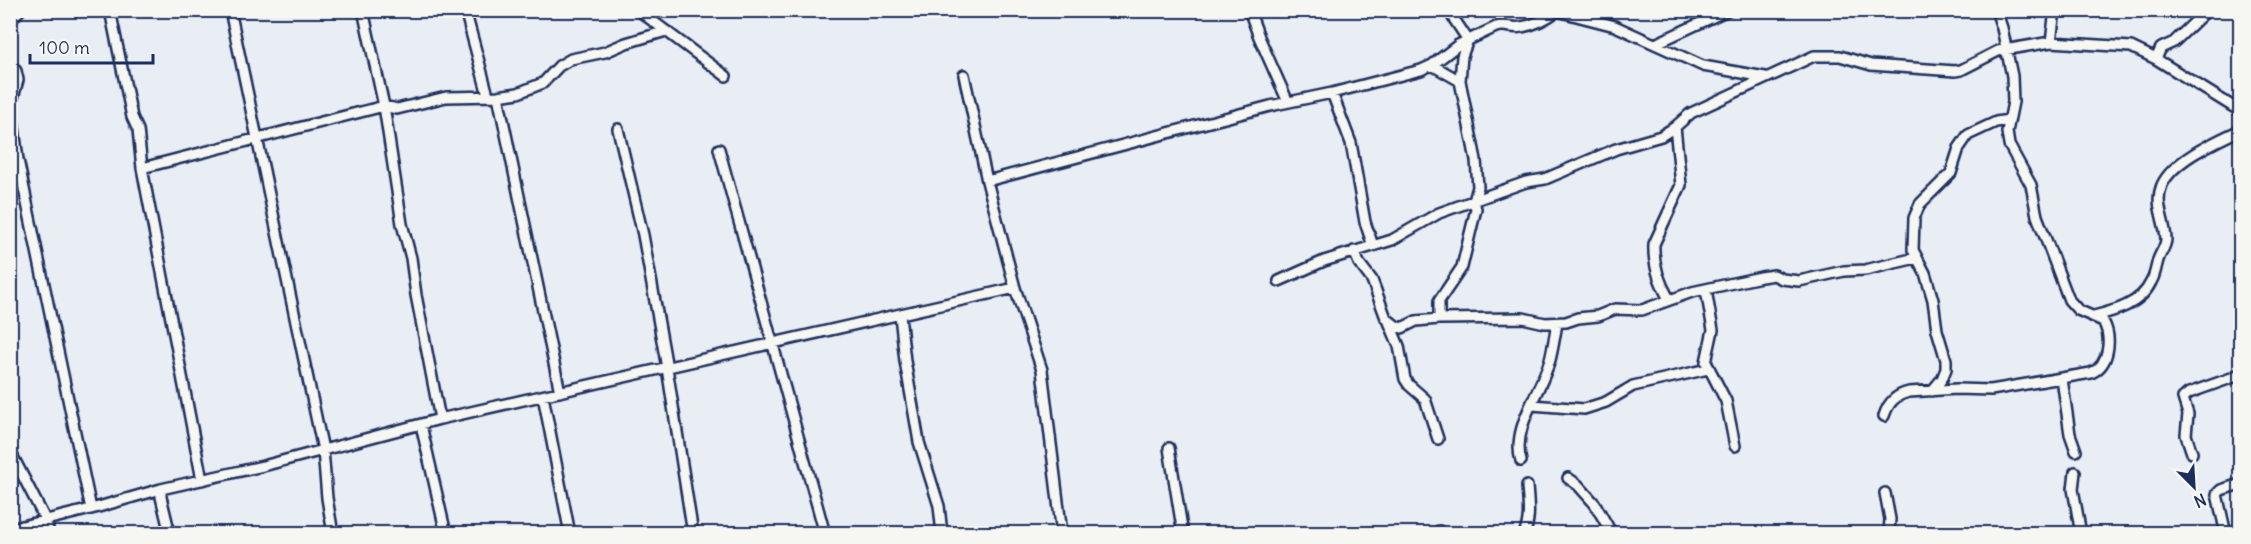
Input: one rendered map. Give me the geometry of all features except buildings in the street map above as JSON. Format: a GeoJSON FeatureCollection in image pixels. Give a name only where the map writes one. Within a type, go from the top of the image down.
{"type":"FeatureCollection","features":[{"type":"Feature","properties":{"kind":"street"},"geometry":{"type":"LineString","coordinates":[[10,21],[20,10]]}},
{"type":"Feature","properties":{"kind":"street"},"geometry":{"type":"LineString","coordinates":[[110,10],[132,117],[138,129],[142,168],[202,480]]}},
{"type":"Feature","properties":{"kind":"street"},"geometry":{"type":"LineString","coordinates":[[230,10],[323,450],[333,534]]}},
{"type":"Feature","properties":{"kind":"street"},"geometry":{"type":"LineString","coordinates":[[363,10],[384,106],[402,224],[411,258],[416,295],[441,419]]}},
{"type":"Feature","properties":{"kind":"street"},"geometry":{"type":"LineString","coordinates":[[465,10],[493,95],[560,392]]}},
{"type":"Feature","properties":{"kind":"street"},"geometry":{"type":"LineString","coordinates":[[638,10],[726,76]]}},
{"type":"Feature","properties":{"kind":"street"},"geometry":{"type":"LineString","coordinates":[[1249,10],[1288,102]]}},
{"type":"Feature","properties":{"kind":"street"},"geometry":{"type":"LineString","coordinates":[[1448,10],[1468,40]]}},
{"type":"Feature","properties":{"kind":"street"},"geometry":{"type":"LineString","coordinates":[[1655,45],[1728,10]]}},
{"type":"Feature","properties":{"kind":"street"},"geometry":{"type":"LineString","coordinates":[[1884,416],[1890,402],[1902,394],[1957,388],[1991,390],[2062,379],[2095,371],[2103,360],[2109,342],[2103,321],[2078,310],[2069,300],[2037,216],[2031,185],[2009,145],[2007,132],[2013,102],[2012,76],[1996,10]]}},
{"type":"Feature","properties":{"kind":"street"},"geometry":{"type":"LineString","coordinates":[[2051,42],[2055,10]]}},
{"type":"Feature","properties":{"kind":"street"},"geometry":{"type":"LineString","coordinates":[[2156,59],[2161,48],[2174,42],[2209,10]]}},
{"type":"Feature","properties":{"kind":"street"},"geometry":{"type":"LineString","coordinates":[[987,181],[1432,66],[1453,48],[1501,25],[1521,27],[1558,11],[1615,26],[1703,66],[1766,77]]}},
{"type":"Feature","properties":{"kind":"street"},"geometry":{"type":"LineString","coordinates":[[142,168],[384,106],[397,109],[446,97],[518,93],[543,83],[559,66],[571,59],[605,52],[626,43],[666,32]]}},
{"type":"Feature","properties":{"kind":"street"},"geometry":{"type":"LineString","coordinates":[[1439,320],[1438,307],[1442,295],[1462,267],[1476,209],[1474,201],[1478,187],[1476,160],[1460,81],[1462,56],[1468,40]]}},
{"type":"Feature","properties":{"kind":"street"},"geometry":{"type":"LineString","coordinates":[[1279,281],[1304,269],[1403,235],[1439,213],[1526,182],[1545,179],[1616,148],[1660,136],[1675,127],[1690,113],[1814,56],[1840,56],[1871,65],[1955,71],[1990,54],[2051,42],[2131,47],[2156,59],[2241,111]]}},
{"type":"Feature","properties":{"kind":"street"},"geometry":{"type":"LineString","coordinates":[[10,63],[16,71],[18,80],[12,101],[18,160],[92,509]]}},
{"type":"Feature","properties":{"kind":"street"},"geometry":{"type":"LineString","coordinates":[[1432,66],[1460,81]]}},
{"type":"Feature","properties":{"kind":"street"},"geometry":{"type":"LineString","coordinates":[[964,75],[987,181],[1015,288],[1042,370],[1062,534]]}},
{"type":"Feature","properties":{"kind":"street"},"geometry":{"type":"LineString","coordinates":[[1332,93],[1351,143],[1365,222],[1373,246]]}},
{"type":"Feature","properties":{"kind":"street"},"geometry":{"type":"LineString","coordinates":[[1932,391],[1942,379],[1946,369],[1946,360],[1937,330],[1933,300],[1925,273],[1916,258],[1914,218],[1920,204],[1949,176],[1959,148],[1968,135],[1996,122],[2009,120]]}},
{"type":"Feature","properties":{"kind":"street"},"geometry":{"type":"LineString","coordinates":[[1669,299],[1660,283],[1653,254],[1654,244],[1681,185],[1675,127]]}},
{"type":"Feature","properties":{"kind":"street"},"geometry":{"type":"LineString","coordinates":[[618,129],[643,235],[693,534]]}},
{"type":"Feature","properties":{"kind":"street"},"geometry":{"type":"LineString","coordinates":[[2094,316],[2121,309],[2134,301],[2151,284],[2165,244],[2166,237],[2158,203],[2162,184],[2168,174],[2208,146],[2241,130]]}},
{"type":"Feature","properties":{"kind":"street"},"geometry":{"type":"LineString","coordinates":[[719,149],[825,534]]}},
{"type":"Feature","properties":{"kind":"street"},"geometry":{"type":"LineString","coordinates":[[1354,251],[1372,280],[1379,302],[1399,346],[1405,379],[1410,387],[1425,399],[1438,439]]}},
{"type":"Feature","properties":{"kind":"street"},"geometry":{"type":"LineString","coordinates":[[1389,322],[1402,328],[1416,321],[1439,320],[1523,318],[1557,323],[1598,316],[1615,309],[1642,310],[1669,299],[1761,277],[1774,275],[1782,279],[1799,280],[1844,271],[1865,270],[1916,258]]}},
{"type":"Feature","properties":{"kind":"street"},"geometry":{"type":"LineString","coordinates":[[10,529],[441,419],[1015,288]]}},
{"type":"Feature","properties":{"kind":"street"},"geometry":{"type":"LineString","coordinates":[[1706,290],[1713,330],[1706,362],[1726,400],[1735,446]]}},
{"type":"Feature","properties":{"kind":"street"},"geometry":{"type":"LineString","coordinates":[[900,315],[904,361],[919,442],[939,506],[942,534]]}},
{"type":"Feature","properties":{"kind":"street"},"geometry":{"type":"LineString","coordinates":[[1521,461],[1518,451],[1520,436],[1550,360],[1557,323]]}},
{"type":"Feature","properties":{"kind":"street"},"geometry":{"type":"LineString","coordinates":[[1532,405],[1584,409],[1606,402],[1633,386],[1708,369]]}},
{"type":"Feature","properties":{"kind":"street"},"geometry":{"type":"LineString","coordinates":[[2192,453],[2186,435],[2188,414],[2183,398],[2189,393],[2241,373]]}},
{"type":"Feature","properties":{"kind":"street"},"geometry":{"type":"LineString","coordinates":[[2062,379],[2068,423],[2076,451]]}},
{"type":"Feature","properties":{"kind":"street"},"geometry":{"type":"LineString","coordinates":[[543,396],[570,534]]}},
{"type":"Feature","properties":{"kind":"street"},"geometry":{"type":"LineString","coordinates":[[421,425],[446,534]]}},
{"type":"Feature","properties":{"kind":"street"},"geometry":{"type":"LineString","coordinates":[[1168,448],[1183,534]]}},
{"type":"Feature","properties":{"kind":"street"},"geometry":{"type":"LineString","coordinates":[[10,451],[46,521],[49,534]]}},
{"type":"Feature","properties":{"kind":"street"},"geometry":{"type":"LineString","coordinates":[[2075,472],[2073,489],[2081,534]]}},
{"type":"Feature","properties":{"kind":"street"},"geometry":{"type":"LineString","coordinates":[[1568,478],[1595,504],[1612,534]]}},
{"type":"Feature","properties":{"kind":"street"},"geometry":{"type":"LineString","coordinates":[[2226,534],[2217,494],[2221,490],[2241,484]]}},
{"type":"Feature","properties":{"kind":"street"},"geometry":{"type":"LineString","coordinates":[[1524,534],[1529,515],[1527,486]]}},
{"type":"Feature","properties":{"kind":"street"},"geometry":{"type":"LineString","coordinates":[[161,489],[170,534]]}},
{"type":"Feature","properties":{"kind":"street"},"geometry":{"type":"LineString","coordinates":[[1885,493],[1890,519],[1890,534]]}}]}
